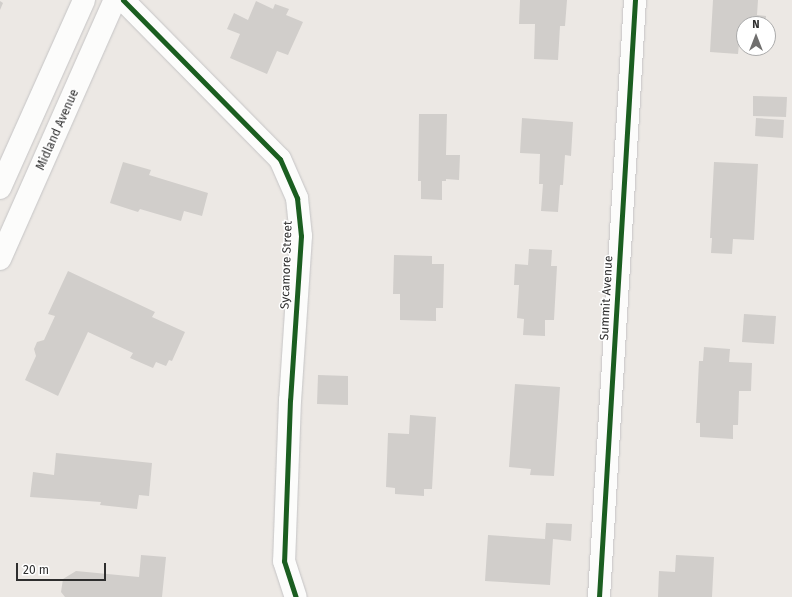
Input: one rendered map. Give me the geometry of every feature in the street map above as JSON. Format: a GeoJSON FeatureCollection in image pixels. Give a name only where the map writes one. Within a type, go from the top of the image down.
{"type":"FeatureCollection","features":[{"type":"Feature","properties":{"kind":"street"},"geometry":{"type":"LineString","coordinates":[[0,188],[84,0]]}},
{"type":"Feature","properties":{"kind":"street","name":"Midland Avenue"},"geometry":{"type":"LineString","coordinates":[[0,259],[115,0]]}},
{"type":"Feature","properties":{"kind":"street","name":"Sycamore Street"},"geometry":{"type":"LineString","coordinates":[[123,0],[280,160],[297,198],[301,236],[290,400],[284,560],[296,597]]}},
{"type":"Feature","properties":{"kind":"street","name":"Summit Avenue"},"geometry":{"type":"LineString","coordinates":[[599,597],[634,0]]}},
{"type":"Feature","properties":{"kind":"building"},"geometry":{"type":"Polygon","coordinates":[[[520,0],[567,0],[565,26],[560,26],[558,60],[534,59],[535,24],[519,24],[520,0]]]}},
{"type":"Feature","properties":{"kind":"building"},"geometry":{"type":"Polygon","coordinates":[[[713,0],[758,0],[757,15],[766,16],[736,16],[736,54],[710,52],[713,0]]]}},
{"type":"Feature","properties":{"kind":"building"},"geometry":{"type":"Polygon","coordinates":[[[0,1],[3,3],[0,10],[0,1]]]}},
{"type":"Feature","properties":{"kind":"building"},"geometry":{"type":"Polygon","coordinates":[[[256,1],[273,9],[275,4],[289,9],[286,15],[303,22],[288,55],[277,51],[267,74],[230,58],[240,34],[227,29],[234,13],[248,20],[256,1]]]}},
{"type":"Feature","properties":{"kind":"building"},"geometry":{"type":"Polygon","coordinates":[[[753,96],[787,97],[786,117],[753,116],[753,96]]]}},
{"type":"Feature","properties":{"kind":"building"},"geometry":{"type":"Polygon","coordinates":[[[419,114],[447,114],[446,155],[460,155],[459,180],[446,179],[446,181],[442,181],[442,200],[421,199],[421,181],[418,181],[419,114]]]}},
{"type":"Feature","properties":{"kind":"building"},"geometry":{"type":"Polygon","coordinates":[[[522,118],[573,122],[571,156],[565,155],[563,185],[560,185],[558,212],[541,211],[543,184],[539,184],[540,154],[520,153],[522,118]]]}},
{"type":"Feature","properties":{"kind":"building"},"geometry":{"type":"Polygon","coordinates":[[[756,118],[784,120],[783,138],[755,136],[756,118]]]}},
{"type":"Feature","properties":{"kind":"building"},"geometry":{"type":"Polygon","coordinates":[[[123,162],[151,170],[149,175],[208,193],[202,216],[184,211],[181,221],[140,209],[138,212],[110,203],[123,162]]]}},
{"type":"Feature","properties":{"kind":"building"},"geometry":{"type":"Polygon","coordinates":[[[714,162],[758,164],[754,240],[733,239],[732,254],[711,253],[712,238],[710,238],[714,162]]]}},
{"type":"Feature","properties":{"kind":"building"},"geometry":{"type":"Polygon","coordinates":[[[529,249],[552,250],[551,266],[557,266],[554,320],[545,320],[545,336],[523,335],[524,319],[517,318],[519,285],[514,285],[515,264],[528,265],[529,249]]]}},
{"type":"Feature","properties":{"kind":"building"},"geometry":{"type":"Polygon","coordinates":[[[394,255],[432,256],[432,264],[444,264],[443,308],[436,308],[436,321],[400,320],[400,294],[393,294],[394,255]]]}},
{"type":"Feature","properties":{"kind":"building"},"geometry":{"type":"Polygon","coordinates":[[[68,271],[155,312],[152,317],[185,332],[172,361],[169,360],[166,366],[156,362],[153,368],[130,358],[133,353],[88,332],[58,396],[25,380],[36,356],[34,349],[37,342],[44,340],[55,316],[48,314],[68,271]]]}},
{"type":"Feature","properties":{"kind":"building"},"geometry":{"type":"Polygon","coordinates":[[[744,314],[776,316],[774,344],[742,342],[744,314]]]}},
{"type":"Feature","properties":{"kind":"building"},"geometry":{"type":"Polygon","coordinates":[[[704,347],[730,349],[729,362],[752,363],[751,391],[739,391],[738,425],[733,425],[733,439],[700,437],[700,423],[696,423],[699,361],[703,361],[704,347]]]}},
{"type":"Feature","properties":{"kind":"building"},"geometry":{"type":"Polygon","coordinates":[[[318,375],[348,376],[348,405],[317,404],[318,375]]]}},
{"type":"Feature","properties":{"kind":"building"},"geometry":{"type":"Polygon","coordinates":[[[515,384],[560,387],[554,476],[530,475],[531,469],[509,467],[515,384]]]}},
{"type":"Feature","properties":{"kind":"building"},"geometry":{"type":"Polygon","coordinates":[[[410,415],[436,417],[432,489],[424,489],[424,496],[395,494],[395,488],[386,487],[388,433],[409,434],[410,415]]]}},
{"type":"Feature","properties":{"kind":"building"},"geometry":{"type":"Polygon","coordinates":[[[56,453],[152,463],[149,496],[139,495],[137,509],[100,505],[101,502],[30,497],[33,472],[54,475],[56,453]]]}},
{"type":"Feature","properties":{"kind":"building"},"geometry":{"type":"Polygon","coordinates":[[[546,523],[572,524],[571,541],[553,539],[550,585],[485,581],[488,535],[545,539],[546,523]]]}},
{"type":"Feature","properties":{"kind":"building"},"geometry":{"type":"Polygon","coordinates":[[[141,555],[166,557],[162,597],[65,597],[61,592],[63,579],[76,571],[139,577],[141,555]]]}},
{"type":"Feature","properties":{"kind":"building"},"geometry":{"type":"Polygon","coordinates":[[[676,555],[714,557],[712,597],[658,597],[659,571],[675,572],[676,555]]]}},
{"type":"Feature","properties":{"kind":"cycle path"},"geometry":{"type":"LineString","coordinates":[[123,0],[280,159],[297,198],[301,236],[290,400],[284,561],[296,597]]}},
{"type":"Feature","properties":{"kind":"cycle path"},"geometry":{"type":"LineString","coordinates":[[599,597],[635,0]]}}]}
